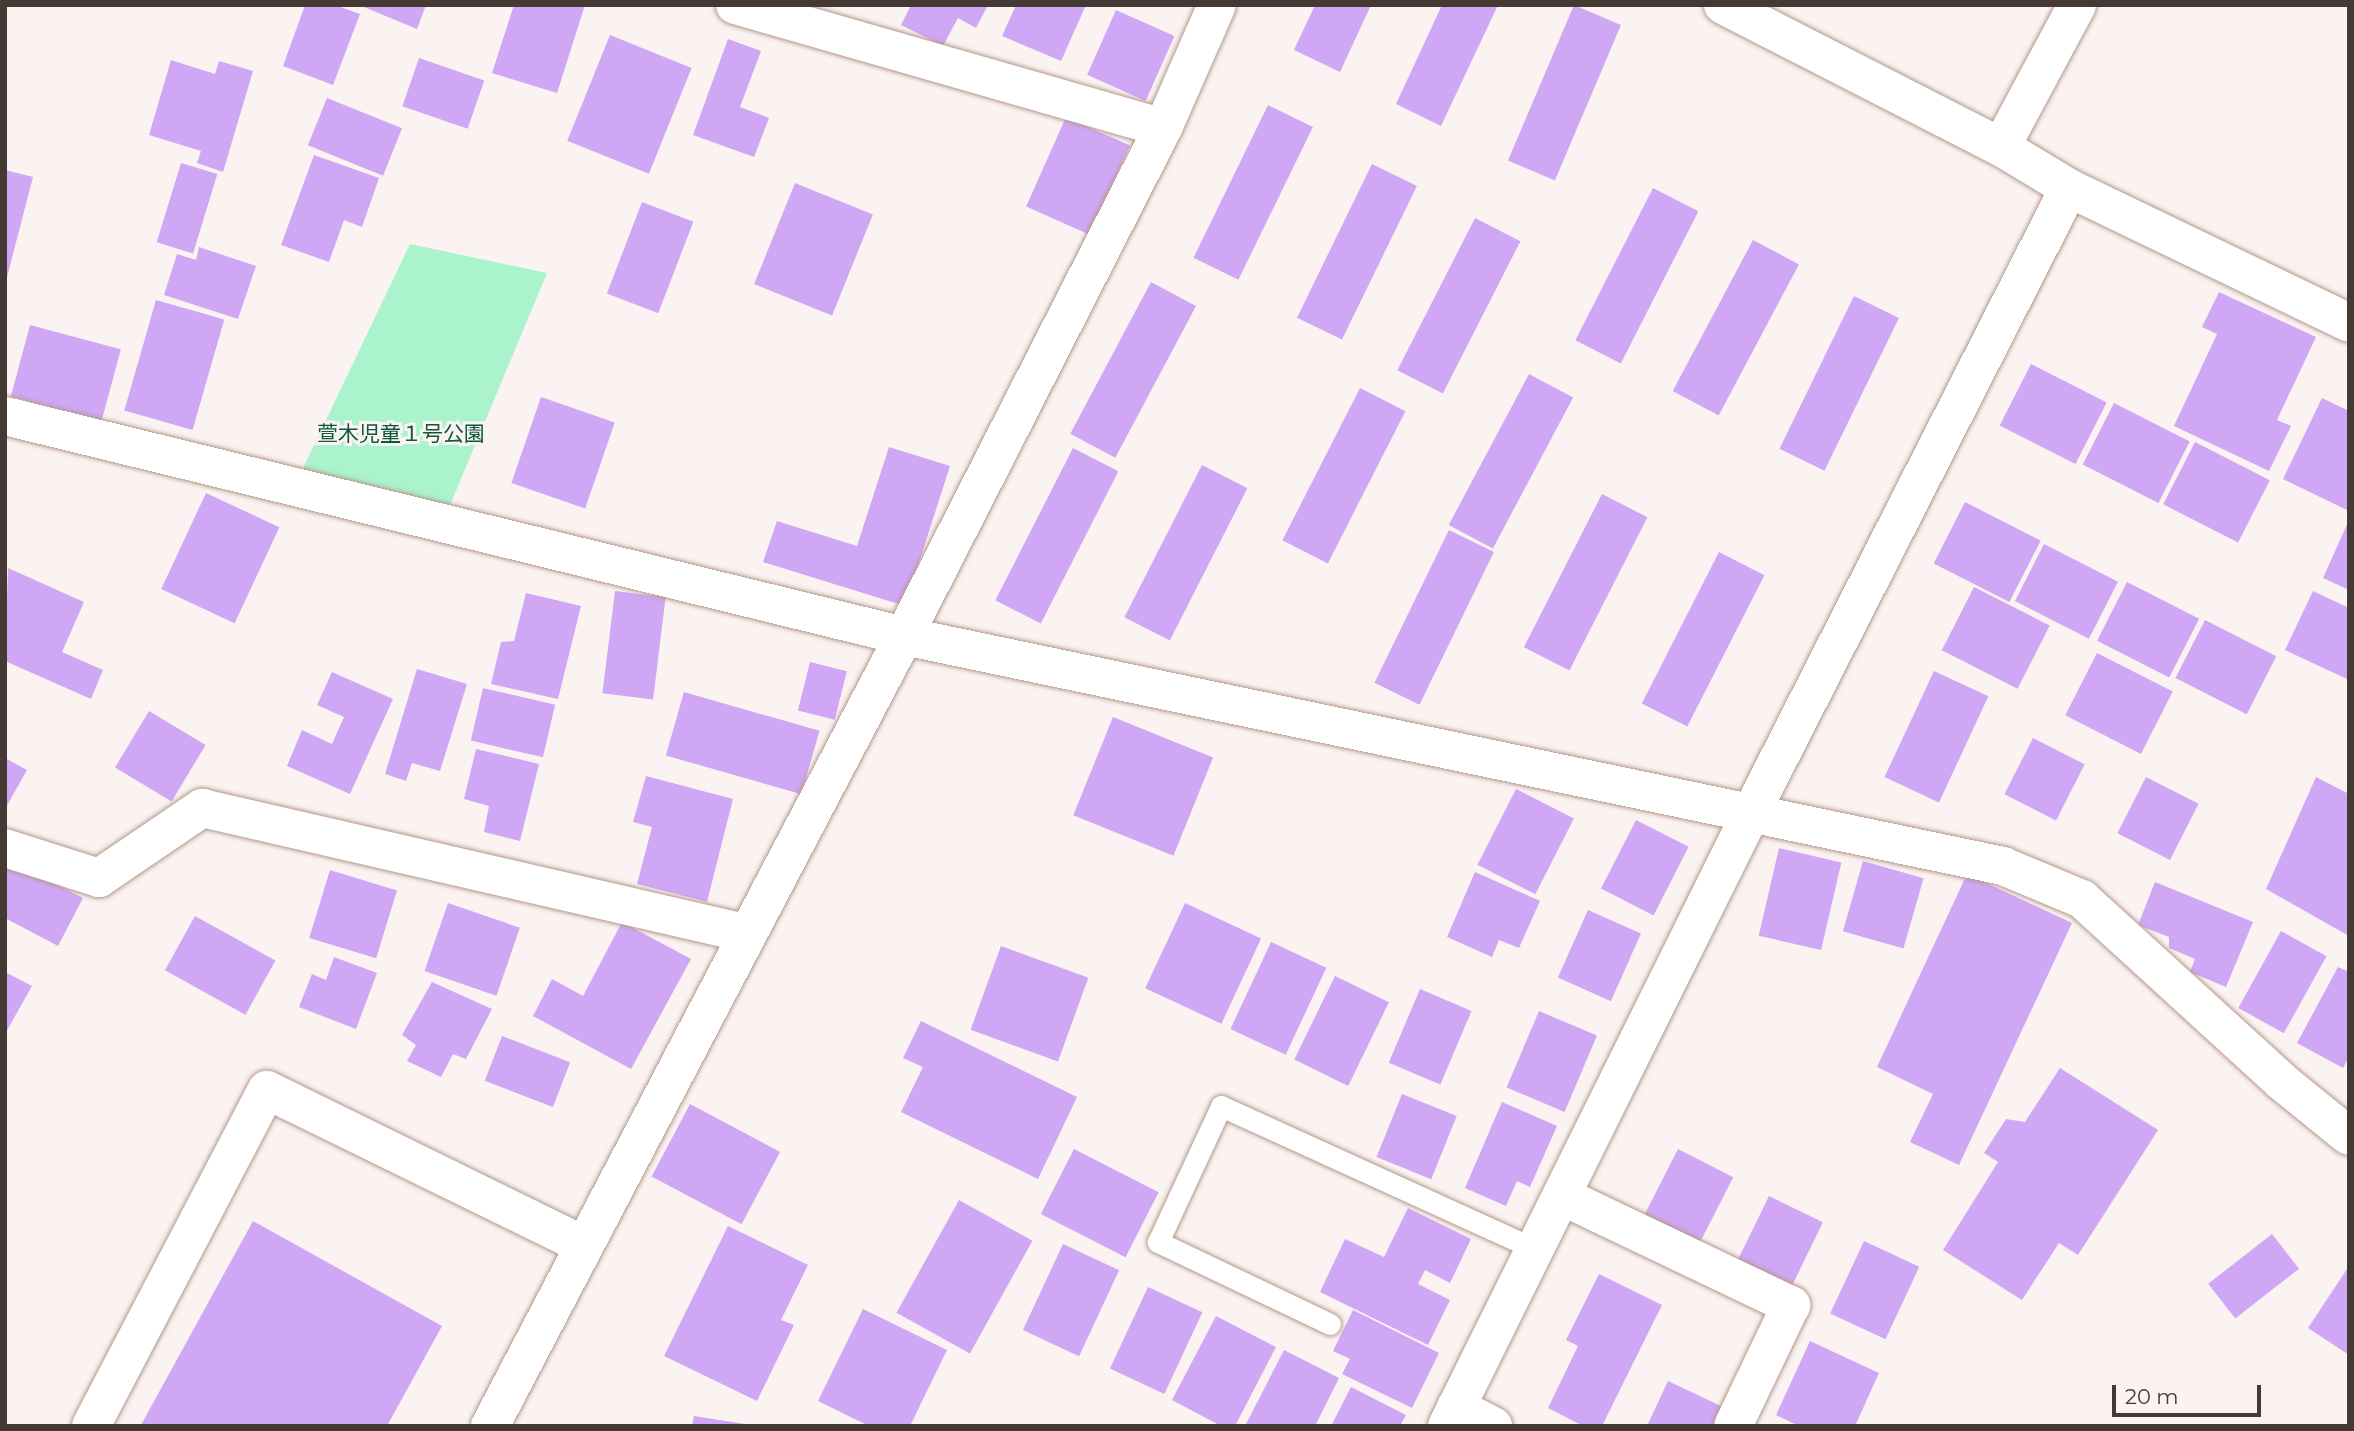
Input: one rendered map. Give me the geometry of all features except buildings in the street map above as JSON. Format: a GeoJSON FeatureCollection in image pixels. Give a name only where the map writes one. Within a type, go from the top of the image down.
{"type":"FeatureCollection","features":[{"type":"Feature","properties":{"kind":"street"},"geometry":{"type":"LineString","coordinates":[[735,5],[1163,128]]}},
{"type":"Feature","properties":{"kind":"street"},"geometry":{"type":"LineString","coordinates":[[490,1426],[582,1244],[904,636],[1163,128],[1217,5]]}},
{"type":"Feature","properties":{"kind":"street"},"geometry":{"type":"LineString","coordinates":[[1723,5],[2001,148],[2069,188],[2349,323]]}},
{"type":"Feature","properties":{"kind":"street"},"geometry":{"type":"LineString","coordinates":[[2001,148],[2077,5]]}},
{"type":"Feature","properties":{"kind":"street"},"geometry":{"type":"LineString","coordinates":[[1493,1426],[1451,1417],[1751,813],[2069,188]]}},
{"type":"Feature","properties":{"kind":"street"},"geometry":{"type":"LineString","coordinates":[[5,416],[904,636],[2003,866],[2082,899],[2281,1082],[2349,1136]]}},
{"type":"Feature","properties":{"kind":"street"},"geometry":{"type":"LineString","coordinates":[[5,848],[99,878],[202,808],[745,933]]}},
{"type":"Feature","properties":{"kind":"street"},"geometry":{"type":"LineString","coordinates":[[91,1426],[267,1090],[582,1244]]}},
{"type":"Feature","properties":{"kind":"street"},"geometry":{"type":"LineString","coordinates":[[1562,1196],[1791,1305],[1733,1426]]}},
{"type":"Feature","properties":{"kind":"lane"},"geometry":{"type":"LineString","coordinates":[[1330,1325],[1157,1242],[1221,1106],[1535,1249]]}},
{"type":"Feature","properties":{"kind":"green space","name":"萱木児童１号公園"},"geometry":{"type":"Polygon","coordinates":[[[410,244],[547,273],[443,522],[295,485],[410,244]]]}}]}
